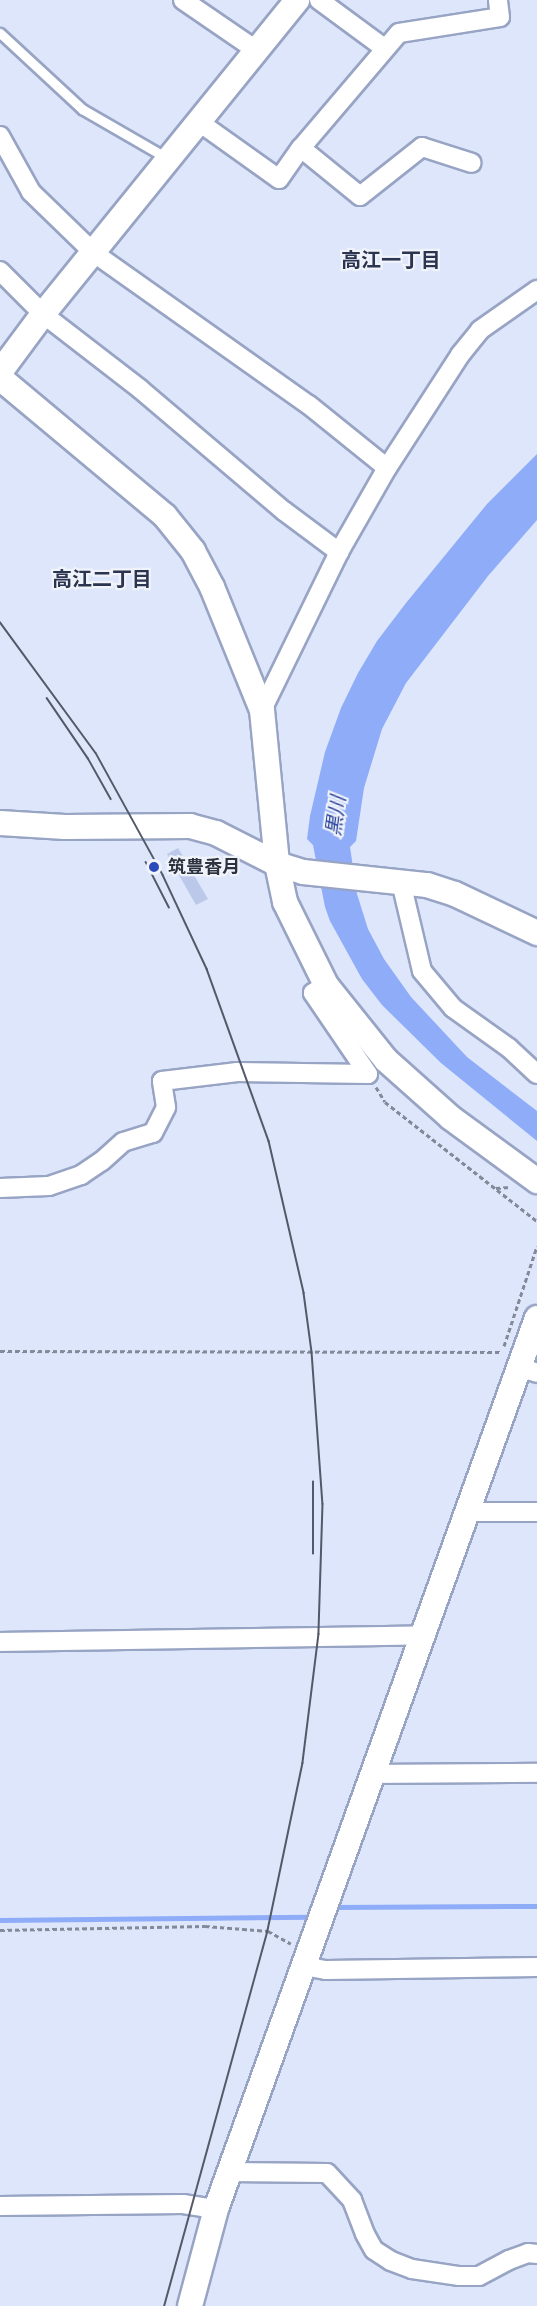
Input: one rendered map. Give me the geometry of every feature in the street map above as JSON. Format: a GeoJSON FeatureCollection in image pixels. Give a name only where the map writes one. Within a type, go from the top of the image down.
{"type":"FeatureCollection","features":[{"type":"Feature","properties":{"kind":"street"},"geometry":{"type":"LineString","coordinates":[[183,0],[256,50]]}},
{"type":"Feature","properties":{"kind":"street"},"geometry":{"type":"LineString","coordinates":[[0,372],[43,314],[297,0]]}},
{"type":"Feature","properties":{"kind":"street"},"geometry":{"type":"LineString","coordinates":[[319,0],[384,48]]}},
{"type":"Feature","properties":{"kind":"street"},"geometry":{"type":"LineString","coordinates":[[199,122],[279,178],[301,148],[399,33],[500,17],[498,0]]}},
{"type":"Feature","properties":{"kind":"street"},"geometry":{"type":"LineString","coordinates":[[0,136],[31,192],[94,253],[309,405],[387,468]]}},
{"type":"Feature","properties":{"kind":"street"},"geometry":{"type":"LineString","coordinates":[[301,148],[360,196],[422,147],[472,163]]}},
{"type":"Feature","properties":{"kind":"street"},"geometry":{"type":"LineString","coordinates":[[0,271],[43,314],[140,389],[284,511],[339,552]]}},
{"type":"Feature","properties":{"kind":"street"},"geometry":{"type":"LineString","coordinates":[[262,710],[339,552],[387,468],[460,355],[480,330],[537,290]]}},
{"type":"Feature","properties":{"kind":"street"},"geometry":{"type":"LineString","coordinates":[[0,378],[165,516],[186,542],[212,586],[262,710],[277,864],[285,902],[326,985],[386,1060],[451,1118],[537,1181]]}},
{"type":"Feature","properties":{"kind":"street"},"geometry":{"type":"LineString","coordinates":[[0,823],[65,827],[190,826],[216,833],[277,864],[303,872],[427,885],[455,894],[537,933]]}},
{"type":"Feature","properties":{"kind":"street"},"geometry":{"type":"LineString","coordinates":[[392,881],[422,971],[453,1008],[509,1047],[537,1074]]}},
{"type":"Feature","properties":{"kind":"street"},"geometry":{"type":"LineString","coordinates":[[326,985],[313,993],[368,1074]]}},
{"type":"Feature","properties":{"kind":"street"},"geometry":{"type":"LineString","coordinates":[[0,1188],[49,1186],[81,1174],[102,1161],[123,1142],[153,1133],[166,1107],[162,1082],[237,1072],[368,1074]]}},
{"type":"Feature","properties":{"kind":"street"},"geometry":{"type":"LineString","coordinates":[[190,2306],[216,2209],[537,1318]]}},
{"type":"Feature","properties":{"kind":"street"},"geometry":{"type":"LineString","coordinates":[[467,1512],[537,1512]]}},
{"type":"Feature","properties":{"kind":"street"},"geometry":{"type":"LineString","coordinates":[[0,1642],[423,1635]]}},
{"type":"Feature","properties":{"kind":"street"},"geometry":{"type":"LineString","coordinates":[[374,1774],[537,1773]]}},
{"type":"Feature","properties":{"kind":"street"},"geometry":{"type":"LineString","coordinates":[[305,1960],[326,1970],[537,1967]]}},
{"type":"Feature","properties":{"kind":"street"},"geometry":{"type":"LineString","coordinates":[[229,2172],[327,2173],[352,2200],[374,2250],[391,2261],[412,2269],[459,2276],[479,2276],[509,2260],[528,2253],[537,2254]]}},
{"type":"Feature","properties":{"kind":"street"},"geometry":{"type":"LineString","coordinates":[[0,2206],[183,2204],[216,2209]]}},
{"type":"Feature","properties":{"kind":"lane"},"geometry":{"type":"LineString","coordinates":[[0,33],[82,109],[169,159]]}},
{"type":"Feature","properties":{"kind":"path"},"geometry":{"type":"LineString","coordinates":[[368,1074],[385,1102],[537,1221]]}},
{"type":"Feature","properties":{"kind":"path"},"geometry":{"type":"LineString","coordinates":[[0,1351],[519,1364]]}},
{"type":"Feature","properties":{"kind":"path"},"geometry":{"type":"LineString","coordinates":[[0,1930],[205,1926],[260,1930],[268,1931],[305,1960]]}},
{"type":"Feature","properties":{"kind":"water","name":"黒川"},"geometry":{"type":"Polygon","coordinates":[[[537,454],[537,520],[488,576],[406,683],[382,729],[364,788],[356,841],[350,847],[357,894],[368,929],[384,959],[411,997],[467,1057],[537,1111],[537,1141],[441,1063],[382,1005],[362,979],[330,921],[325,907],[313,845],[307,839],[325,752],[341,708],[377,641],[487,504],[537,454]]]}},
{"type":"Feature","properties":{"kind":"building"},"geometry":{"type":"Polygon","coordinates":[[[178,848],[208,899],[196,905],[167,854],[178,848]]]}},
{"type":"Feature","properties":{"kind":"waterway"},"geometry":{"type":"LineString","coordinates":[[333,1907],[537,1906]]}},
{"type":"Feature","properties":{"kind":"waterway"},"geometry":{"type":"LineString","coordinates":[[0,1920],[310,1917],[311,1914]]}},
{"type":"Feature","properties":{"kind":"tram line"},"geometry":{"type":"LineString","coordinates":[[0,622],[96,753],[163,875],[207,969],[269,1141],[304,1293],[312,1352],[323,1504],[319,1634],[303,1763],[268,1931],[165,2306]]}},
{"type":"Feature","properties":{"kind":"tram line"},"geometry":{"type":"LineString","coordinates":[[47,698],[88,758],[111,799]]}},
{"type":"Feature","properties":{"kind":"tram line"},"geometry":{"type":"LineString","coordinates":[[146,862],[169,907]]}},
{"type":"Feature","properties":{"kind":"tram line"},"geometry":{"type":"LineString","coordinates":[[313,1482],[313,1554]]}},
{"type":"Feature","properties":{"kind":"place","name":"筑豊香月"},"geometry":{"type":"Point","coordinates":[154,867]}},
{"type":"Feature","properties":{"kind":"district","name":"高江一丁目"},"geometry":{"type":"Point","coordinates":[391,261]}},
{"type":"Feature","properties":{"kind":"district","name":"高江二丁目"},"geometry":{"type":"Point","coordinates":[102,580]}}]}
